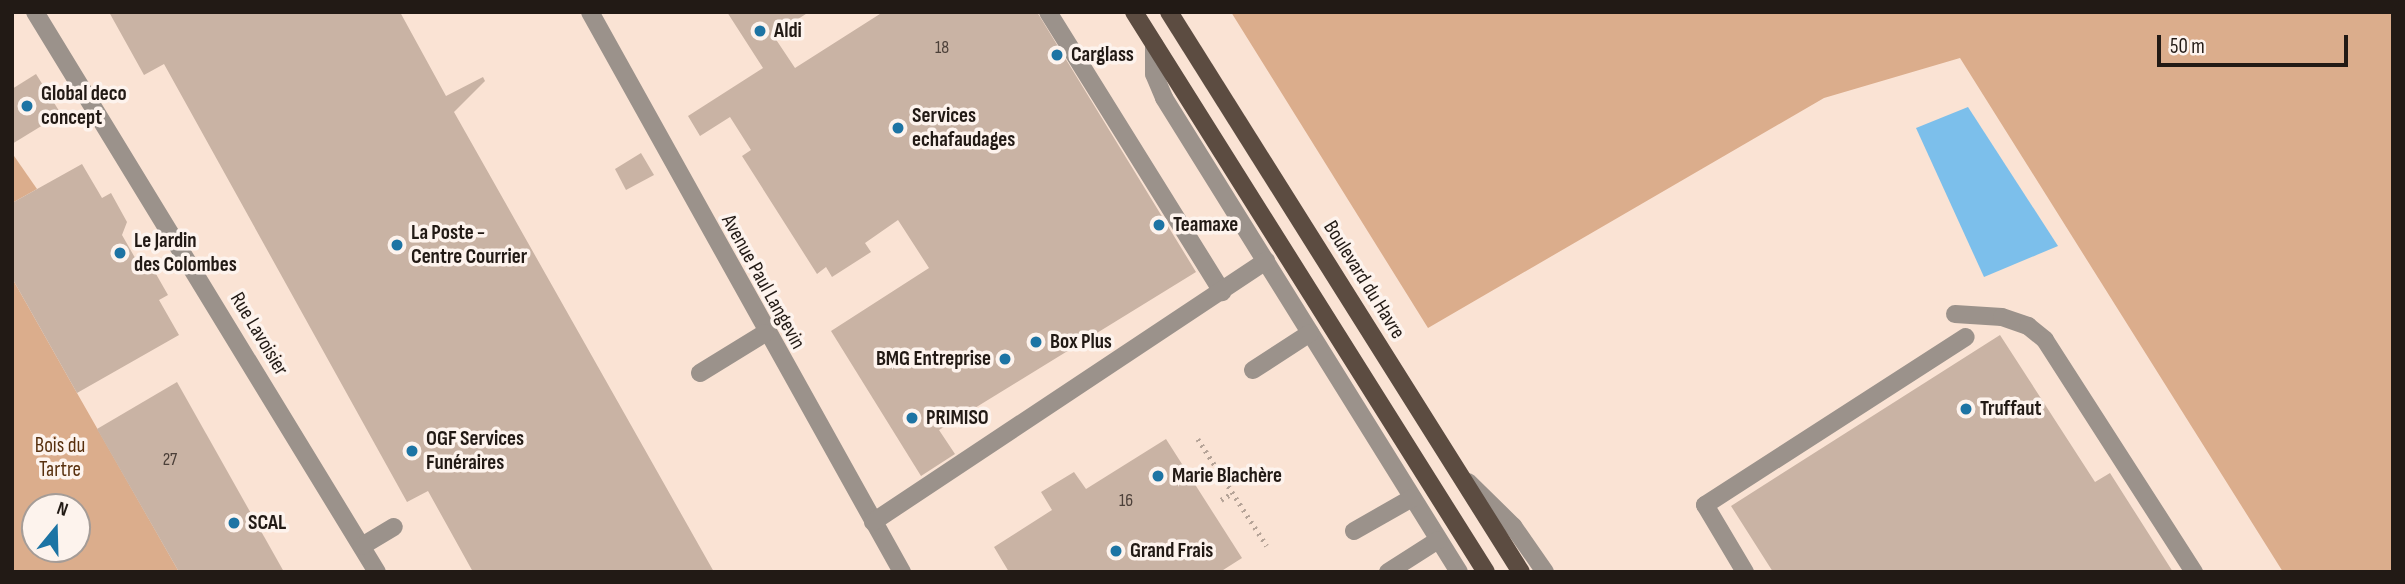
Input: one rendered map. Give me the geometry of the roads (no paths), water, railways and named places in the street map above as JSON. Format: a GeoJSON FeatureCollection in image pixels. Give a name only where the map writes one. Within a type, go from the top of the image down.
{"type":"FeatureCollection","features":[{"type":"Feature","properties":{"kind":"main road"},"geometry":{"type":"LineString","coordinates":[[1135,12],[1486,572]]}},
{"type":"Feature","properties":{"kind":"main road","name":"Boulevard du Havre"},"geometry":{"type":"LineString","coordinates":[[1169,12],[1521,572]]}},
{"type":"Feature","properties":{"kind":"street","name":"Rue Lavoisier"},"geometry":{"type":"LineString","coordinates":[[35,12],[377,572]]}},
{"type":"Feature","properties":{"kind":"street","name":"Avenue Paul Langevin"},"geometry":{"type":"LineString","coordinates":[[590,12],[765,333],[902,572]]}},
{"type":"Feature","properties":{"kind":"street"},"geometry":{"type":"LineString","coordinates":[[1048,12],[1222,292]]}},
{"type":"Feature","properties":{"kind":"street"},"geometry":{"type":"LineString","coordinates":[[1154,44],[1154,74],[1164,99],[1459,572]]}},
{"type":"Feature","properties":{"kind":"street"},"geometry":{"type":"LineString","coordinates":[[873,522],[1266,261]]}},
{"type":"Feature","properties":{"kind":"street"},"geometry":{"type":"LineString","coordinates":[[1955,314],[2002,317],[2028,327],[2045,340],[2194,572]]}},
{"type":"Feature","properties":{"kind":"street"},"geometry":{"type":"LineString","coordinates":[[1253,370],[1310,332]]}},
{"type":"Feature","properties":{"kind":"street"},"geometry":{"type":"LineString","coordinates":[[700,373],[765,333]]}},
{"type":"Feature","properties":{"kind":"street"},"geometry":{"type":"LineString","coordinates":[[1745,572],[1704,505],[1966,337]]}},
{"type":"Feature","properties":{"kind":"street"},"geometry":{"type":"LineString","coordinates":[[1459,474],[1513,526],[1545,572]]}},
{"type":"Feature","properties":{"kind":"street"},"geometry":{"type":"LineString","coordinates":[[1354,531],[1412,498]]}},
{"type":"Feature","properties":{"kind":"street"},"geometry":{"type":"LineString","coordinates":[[362,547],[394,527]]}},
{"type":"Feature","properties":{"kind":"street"},"geometry":{"type":"LineString","coordinates":[[1388,572],[1438,540]]}},
{"type":"Feature","properties":{"kind":"water"},"geometry":{"type":"Polygon","coordinates":[[[1968,107],[2058,246],[1984,277],[1916,128],[1968,107]]]}},
{"type":"Feature","properties":{"kind":"place","name":"Aldi"},"geometry":{"type":"Point","coordinates":[760,31]}},
{"type":"Feature","properties":{"kind":"place","name":"Carglass"},"geometry":{"type":"Point","coordinates":[1057,55]}},
{"type":"Feature","properties":{"kind":"place","name":"Global deco concept"},"geometry":{"type":"Point","coordinates":[27,106]}},
{"type":"Feature","properties":{"kind":"place","name":"Services echafaudages"},"geometry":{"type":"Point","coordinates":[898,128]}},
{"type":"Feature","properties":{"kind":"place","name":"Teamaxe"},"geometry":{"type":"Point","coordinates":[1159,225]}},
{"type":"Feature","properties":{"kind":"place","name":"La Poste - Centre Courrier"},"geometry":{"type":"Point","coordinates":[397,245]}},
{"type":"Feature","properties":{"kind":"place","name":"Le Jardin des Colombes"},"geometry":{"type":"Point","coordinates":[120,253]}},
{"type":"Feature","properties":{"kind":"place","name":"Box Plus"},"geometry":{"type":"Point","coordinates":[1036,342]}},
{"type":"Feature","properties":{"kind":"place","name":"BMG Entreprise"},"geometry":{"type":"Point","coordinates":[1005,359]}},
{"type":"Feature","properties":{"kind":"place","name":"Truffaut"},"geometry":{"type":"Point","coordinates":[1966,409]}},
{"type":"Feature","properties":{"kind":"place","name":"PRIMISO"},"geometry":{"type":"Point","coordinates":[912,418]}},
{"type":"Feature","properties":{"kind":"place","name":"OGF Services Funéraires"},"geometry":{"type":"Point","coordinates":[412,451]}},
{"type":"Feature","properties":{"kind":"place","name":"Marie Blachère"},"geometry":{"type":"Point","coordinates":[1158,476]}},
{"type":"Feature","properties":{"kind":"place","name":"SCAL"},"geometry":{"type":"Point","coordinates":[234,523]}},
{"type":"Feature","properties":{"kind":"place","name":"Grand Frais"},"geometry":{"type":"Point","coordinates":[1116,551]}},
{"type":"Feature","properties":{"kind":"park label","name":"Bois du Tartre"},"geometry":{"type":"Point","coordinates":[60,458]}}]}
